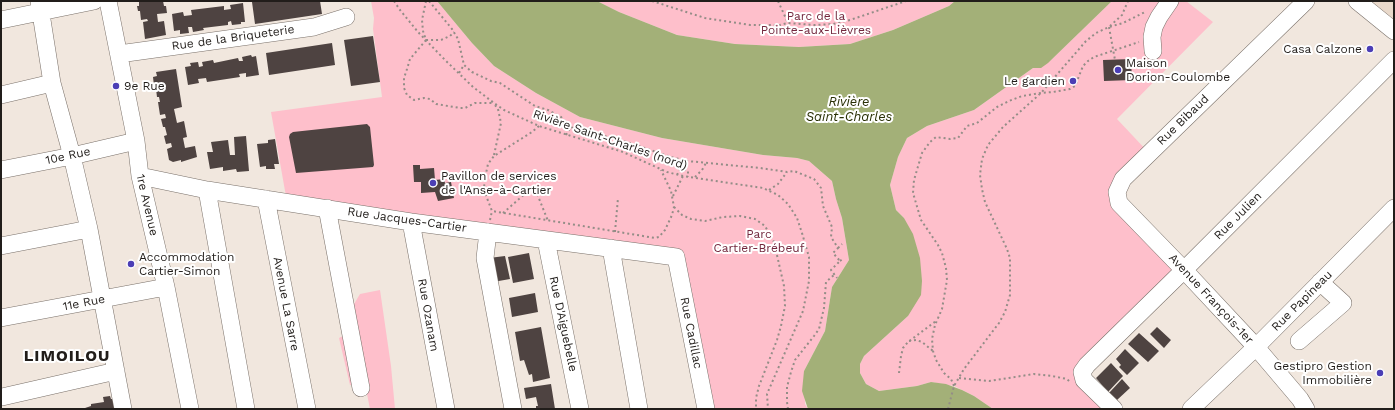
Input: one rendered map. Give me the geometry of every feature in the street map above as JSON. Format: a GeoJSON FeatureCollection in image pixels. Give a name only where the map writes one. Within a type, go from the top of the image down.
{"type":"FeatureCollection","features":[{"type":"Feature","properties":{"kind":"street"},"geometry":{"type":"LineString","coordinates":[[1,20],[40,6],[94,1]]}},
{"type":"Feature","properties":{"kind":"street","name":"1re Avenue"},"geometry":{"type":"LineString","coordinates":[[108,1],[136,141],[140,176],[166,287],[190,409]]}},
{"type":"Feature","properties":{"kind":"street"},"geometry":{"type":"LineString","coordinates":[[1153,44],[1154,27],[1170,1]]}},
{"type":"Feature","properties":{"kind":"street","name":"Rue Bibaud"},"geometry":{"type":"LineString","coordinates":[[1117,192],[1123,179],[1306,1]]}},
{"type":"Feature","properties":{"kind":"street"},"geometry":{"type":"LineString","coordinates":[[1365,3],[1394,31]]}},
{"type":"Feature","properties":{"kind":"street"},"geometry":{"type":"LineString","coordinates":[[40,6],[52,83],[72,156],[89,229],[123,409]]}},
{"type":"Feature","properties":{"kind":"street","name":"Rue de la Briqueterie"},"geometry":{"type":"LineString","coordinates":[[119,54],[314,27],[346,17]]}},
{"type":"Feature","properties":{"kind":"street","name":"Rue Julien"},"geometry":{"type":"LineString","coordinates":[[1114,409],[1084,380],[1082,372],[1087,365],[1394,60]]}},
{"type":"Feature","properties":{"kind":"street"},"geometry":{"type":"LineString","coordinates":[[1,95],[52,83]]}},
{"type":"Feature","properties":{"kind":"street","name":"10e Rue"},"geometry":{"type":"LineString","coordinates":[[1,170],[72,156],[136,141]]}},
{"type":"Feature","properties":{"kind":"street","name":"Rue Jacques-Cartier"},"geometry":{"type":"LineString","coordinates":[[140,176],[207,190],[411,222],[546,240],[613,240],[676,257]]}},
{"type":"Feature","properties":{"kind":"street"},"geometry":{"type":"LineString","coordinates":[[207,190],[246,409]]}},
{"type":"Feature","properties":{"kind":"street","name":"Avenue François-1er"},"geometry":{"type":"LineString","coordinates":[[1117,192],[1119,203],[1256,347],[1300,399],[1306,409]]}},
{"type":"Feature","properties":{"kind":"street","name":"Avenue La Sarre"},"geometry":{"type":"LineString","coordinates":[[266,199],[306,409]]}},
{"type":"Feature","properties":{"kind":"street"},"geometry":{"type":"LineString","coordinates":[[327,208],[361,388]]}},
{"type":"Feature","properties":{"kind":"street","name":"Rue Papineau"},"geometry":{"type":"LineString","coordinates":[[1191,409],[1256,347],[1394,208]]}},
{"type":"Feature","properties":{"kind":"street","name":"Rue Ozanam"},"geometry":{"type":"LineString","coordinates":[[411,222],[446,409]]}},
{"type":"Feature","properties":{"kind":"street"},"geometry":{"type":"LineString","coordinates":[[1,246],[89,229]]}},
{"type":"Feature","properties":{"kind":"street"},"geometry":{"type":"LineString","coordinates":[[488,232],[485,258],[513,409]]}},
{"type":"Feature","properties":{"kind":"street","name":"Rue D'Aiguebelle"},"geometry":{"type":"LineString","coordinates":[[546,240],[580,409]]}},
{"type":"Feature","properties":{"kind":"street"},"geometry":{"type":"LineString","coordinates":[[613,240],[639,409]]}},
{"type":"Feature","properties":{"kind":"street","name":"Rue Cadillac"},"geometry":{"type":"LineString","coordinates":[[676,257],[706,409]]}},
{"type":"Feature","properties":{"kind":"street"},"geometry":{"type":"LineString","coordinates":[[1299,341],[1343,303],[1320,282]]}},
{"type":"Feature","properties":{"kind":"street","name":"11e Rue"},"geometry":{"type":"LineString","coordinates":[[1,318],[166,287]]}},
{"type":"Feature","properties":{"kind":"street"},"geometry":{"type":"LineString","coordinates":[[4,409],[1,396],[116,371]]}},
{"type":"Feature","properties":{"kind":"path","name":"Rivière Saint-Charles (nord)"},"geometry":{"type":"LineString","coordinates":[[394,1],[426,40],[473,87],[494,103],[538,126],[624,152],[660,169],[677,175],[763,188],[778,195],[788,204],[797,218],[809,257],[809,281],[803,311],[767,394],[768,409]]}},
{"type":"Feature","properties":{"kind":"path"},"geometry":{"type":"LineString","coordinates":[[426,1],[422,20],[426,40]]}},
{"type":"Feature","properties":{"kind":"path"},"geometry":{"type":"LineString","coordinates":[[429,1],[458,39],[464,65],[472,72],[517,93],[524,100],[535,106],[548,110],[561,117],[570,127],[624,141],[682,160],[787,172],[794,171],[814,179],[821,188],[823,206],[832,227],[831,237],[838,248]]}},
{"type":"Feature","properties":{"kind":"path"},"geometry":{"type":"LineString","coordinates":[[652,1],[705,18],[750,25],[832,24],[850,20],[906,1]]}},
{"type":"Feature","properties":{"kind":"path"},"geometry":{"type":"LineString","coordinates":[[778,1],[788,24]]}},
{"type":"Feature","properties":{"kind":"path"},"geometry":{"type":"LineString","coordinates":[[1110,27],[1122,14],[1128,1]]}},
{"type":"Feature","properties":{"kind":"path"},"geometry":{"type":"LineString","coordinates":[[948,409],[954,386],[1005,312],[1010,295],[1010,258],[985,202],[982,189],[980,175],[982,159],[988,145],[1003,127],[1041,92],[1086,40],[1096,33],[1110,27],[1123,24],[1150,9]]}},
{"type":"Feature","properties":{"kind":"path"},"geometry":{"type":"LineString","coordinates":[[1110,27],[1115,60]]}},
{"type":"Feature","properties":{"kind":"path"},"geometry":{"type":"LineString","coordinates":[[426,40],[441,40],[450,36],[454,32]]}},
{"type":"Feature","properties":{"kind":"path"},"geometry":{"type":"LineString","coordinates":[[426,40],[410,59],[404,78],[404,88],[407,95],[414,100],[424,98],[436,104],[460,108],[465,108],[475,103],[494,103],[498,109],[500,123],[494,156]]}},
{"type":"Feature","properties":{"kind":"path"},"geometry":{"type":"LineString","coordinates":[[954,386],[951,379],[944,373],[936,360],[933,351],[932,339],[937,320],[942,309],[947,280],[946,268],[938,245],[921,220],[916,206],[914,180],[922,153],[930,142],[936,137],[950,139],[958,138],[968,126],[977,123],[997,107],[1022,96],[1041,92],[1053,92],[1070,89],[1075,86],[1083,66],[1088,60],[1094,57],[1114,50],[1153,44]]}},
{"type":"Feature","properties":{"kind":"path"},"geometry":{"type":"LineString","coordinates":[[459,74],[464,65]]}},
{"type":"Feature","properties":{"kind":"path"},"geometry":{"type":"LineString","coordinates":[[538,126],[537,129],[494,156],[488,164],[485,172],[484,183],[485,193],[492,211],[548,221],[613,240],[655,238],[663,234],[669,223],[674,207],[673,197],[660,169]]}},
{"type":"Feature","properties":{"kind":"path"},"geometry":{"type":"LineString","coordinates":[[566,135],[570,127]]}},
{"type":"Feature","properties":{"kind":"path"},"geometry":{"type":"LineString","coordinates":[[694,178],[702,170],[706,163]]}},
{"type":"Feature","properties":{"kind":"path"},"geometry":{"type":"LineString","coordinates":[[677,175],[680,170],[683,169],[688,171],[688,177]]}},
{"type":"Feature","properties":{"kind":"path"},"geometry":{"type":"LineString","coordinates":[[769,190],[778,184],[787,172]]}},
{"type":"Feature","properties":{"kind":"path"},"geometry":{"type":"LineString","coordinates":[[673,197],[683,176]]}},
{"type":"Feature","properties":{"kind":"path"},"geometry":{"type":"LineString","coordinates":[[503,213],[534,186],[548,221]]}},
{"type":"Feature","properties":{"kind":"path"},"geometry":{"type":"LineString","coordinates":[[613,240],[618,198]]}},
{"type":"Feature","properties":{"kind":"path"},"geometry":{"type":"LineString","coordinates":[[674,207],[682,215],[691,219],[705,220],[740,216],[755,219],[765,226],[774,242],[784,286],[784,306],[777,340],[759,386],[756,398],[756,409]]}},
{"type":"Feature","properties":{"kind":"path"},"geometry":{"type":"LineString","coordinates":[[840,261],[833,253],[842,244]]}},
{"type":"Feature","properties":{"kind":"path"},"geometry":{"type":"LineString","coordinates":[[837,278],[831,270],[844,258]]}},
{"type":"Feature","properties":{"kind":"path"},"geometry":{"type":"LineString","coordinates":[[788,409],[786,402],[787,387],[795,360],[819,329],[824,308],[826,282],[834,274]]}},
{"type":"Feature","properties":{"kind":"path"},"geometry":{"type":"LineString","coordinates":[[899,373],[903,348],[908,342],[937,320]]}},
{"type":"Feature","properties":{"kind":"path"},"geometry":{"type":"LineString","coordinates":[[908,342],[916,340],[933,351]]}},
{"type":"Feature","properties":{"kind":"path"},"geometry":{"type":"LineString","coordinates":[[959,378],[989,381],[1034,374],[1068,379],[1071,385]]}},
{"type":"Feature","properties":{"kind":"shaded area"},"geometry":{"type":"Polygon","coordinates":[[[1357,1],[1394,1],[1394,31],[1357,1]]]}},
{"type":"Feature","properties":{"kind":"green space","name":"Parc Cartier-Brébeuf"},"geometry":{"type":"Polygon","coordinates":[[[371,1],[437,1],[472,43],[494,66],[536,93],[580,117],[662,138],[809,161],[832,181],[842,218],[849,260],[832,287],[825,331],[804,371],[805,404],[808,409],[706,409],[676,257],[287,202],[271,112],[382,97],[373,29],[374,18],[371,1]]]}},
{"type":"Feature","properties":{"kind":"green space","name":"Parc de la Pointe-aux-Lièvres"},"geometry":{"type":"Polygon","coordinates":[[[597,1],[955,1],[949,6],[893,30],[850,44],[799,47],[735,44],[677,35],[619,12],[597,1]]]}},
{"type":"Feature","properties":{"kind":"green space"},"geometry":{"type":"Polygon","coordinates":[[[1112,1],[1186,1],[1213,22],[1117,119],[1149,153],[1117,192],[1184,270],[1082,372],[1114,409],[993,409],[974,396],[954,386],[931,382],[917,386],[879,391],[866,384],[860,373],[860,364],[864,356],[908,316],[904,218],[896,210],[890,185],[898,157],[907,138],[927,126],[974,110],[1033,68],[1041,67],[1051,60],[1112,1]]]}},
{"type":"Feature","properties":{"kind":"green space"},"geometry":{"type":"Polygon","coordinates":[[[380,290],[391,366],[395,409],[370,409],[365,384],[350,385],[339,338],[356,329],[354,304],[360,294],[380,290]]]}},
{"type":"Feature","properties":{"kind":"water","name":"Rivière Saint-Charles"},"geometry":{"type":"Polygon","coordinates":[[[437,1],[597,1],[619,12],[677,35],[735,44],[799,47],[850,44],[893,30],[949,6],[955,1],[1112,1],[1048,63],[1041,68],[1033,68],[974,110],[927,126],[907,138],[898,157],[890,185],[896,210],[904,218],[913,234],[920,258],[922,281],[921,295],[908,316],[864,356],[860,364],[860,373],[866,384],[879,391],[917,386],[931,382],[946,384],[974,396],[993,409],[808,409],[802,391],[804,371],[825,331],[832,287],[849,260],[842,218],[832,181],[809,161],[662,138],[580,117],[536,93],[494,66],[472,43],[437,1]]]}},
{"type":"Feature","properties":{"kind":"building"},"geometry":{"type":"Polygon","coordinates":[[[139,1],[163,1],[164,6],[166,6],[167,13],[157,14],[158,22],[164,21],[166,35],[145,39],[143,22],[148,21],[147,19],[141,20],[140,11],[138,11],[137,6],[139,6],[139,1]]]}},
{"type":"Feature","properties":{"kind":"building"},"geometry":{"type":"Polygon","coordinates":[[[320,1],[322,14],[255,24],[252,2],[320,1]]]}},
{"type":"Feature","properties":{"kind":"building"},"geometry":{"type":"Polygon","coordinates":[[[243,3],[245,22],[241,22],[241,24],[232,25],[231,21],[228,22],[228,25],[203,28],[204,30],[193,32],[192,27],[188,27],[189,33],[180,34],[180,30],[174,31],[172,14],[183,12],[184,16],[192,15],[191,10],[224,6],[224,10],[231,9],[230,5],[243,3]]]}},
{"type":"Feature","properties":{"kind":"building"},"geometry":{"type":"Polygon","coordinates":[[[373,36],[380,82],[351,86],[344,40],[373,36]]]}},
{"type":"Feature","properties":{"kind":"building"},"geometry":{"type":"Polygon","coordinates":[[[332,43],[335,65],[269,75],[266,53],[332,43]]]}},
{"type":"Feature","properties":{"kind":"building"},"geometry":{"type":"Polygon","coordinates":[[[251,55],[252,57],[256,56],[259,75],[246,77],[246,73],[239,74],[240,77],[207,82],[206,78],[198,79],[199,83],[188,85],[185,67],[191,66],[190,63],[198,62],[199,67],[203,66],[202,62],[213,60],[214,63],[238,58],[239,61],[243,61],[242,57],[251,55]]]}},
{"type":"Feature","properties":{"kind":"building","name":"Maison Dorion-Coulombe"},"geometry":{"type":"Polygon","coordinates":[[[1131,59],[1132,80],[1104,81],[1103,60],[1131,59]]]}},
{"type":"Feature","properties":{"kind":"building"},"geometry":{"type":"Polygon","coordinates":[[[176,69],[182,107],[174,109],[177,123],[184,121],[187,137],[183,138],[185,148],[195,146],[197,157],[181,162],[181,160],[173,162],[169,160],[167,149],[172,147],[171,143],[166,144],[164,136],[167,135],[161,119],[166,118],[165,114],[160,115],[158,102],[160,102],[159,97],[157,97],[156,89],[161,88],[160,85],[154,86],[153,77],[157,76],[156,72],[176,69]]]}},
{"type":"Feature","properties":{"kind":"building"},"geometry":{"type":"Polygon","coordinates":[[[367,124],[370,127],[373,167],[296,173],[289,137],[290,134],[293,132],[367,124]]]}},
{"type":"Feature","properties":{"kind":"building"},"geometry":{"type":"Polygon","coordinates":[[[246,136],[249,171],[237,172],[236,169],[223,171],[223,167],[210,169],[207,152],[213,152],[211,142],[228,140],[230,155],[235,155],[234,137],[246,136]]]}},
{"type":"Feature","properties":{"kind":"building"},"geometry":{"type":"Polygon","coordinates":[[[275,139],[279,164],[274,164],[275,169],[266,169],[266,166],[260,167],[257,144],[268,143],[268,140],[275,139]]]}},
{"type":"Feature","properties":{"kind":"building","name":"Pavillon de services de l'Anse-à-Cartier"},"geometry":{"type":"Polygon","coordinates":[[[413,165],[420,165],[420,169],[434,168],[435,180],[444,179],[445,183],[451,182],[454,198],[438,201],[435,192],[421,193],[421,182],[414,182],[413,165]]]}},
{"type":"Feature","properties":{"kind":"building"},"geometry":{"type":"Polygon","coordinates":[[[529,253],[534,279],[513,283],[508,257],[529,253]]]}},
{"type":"Feature","properties":{"kind":"building"},"geometry":{"type":"Polygon","coordinates":[[[505,256],[510,279],[493,282],[489,258],[505,256]]]}},
{"type":"Feature","properties":{"kind":"building"},"geometry":{"type":"Polygon","coordinates":[[[535,293],[538,312],[512,317],[509,298],[535,293]]]}},
{"type":"Feature","properties":{"kind":"building"},"geometry":{"type":"Polygon","coordinates":[[[541,327],[550,378],[533,382],[532,374],[529,375],[524,360],[520,361],[515,332],[541,327]]]}},
{"type":"Feature","properties":{"kind":"building"},"geometry":{"type":"Polygon","coordinates":[[[1157,327],[1171,340],[1164,348],[1150,334],[1157,327]]]}},
{"type":"Feature","properties":{"kind":"building"},"geometry":{"type":"Polygon","coordinates":[[[1139,333],[1159,351],[1148,362],[1128,344],[1139,333]]]}},
{"type":"Feature","properties":{"kind":"building"},"geometry":{"type":"Polygon","coordinates":[[[1125,349],[1139,363],[1127,375],[1119,367],[1121,365],[1116,359],[1125,349]]]}},
{"type":"Feature","properties":{"kind":"building"},"geometry":{"type":"Polygon","coordinates":[[[1111,363],[1123,376],[1108,392],[1096,378],[1111,363]]]}},
{"type":"Feature","properties":{"kind":"building"},"geometry":{"type":"Polygon","coordinates":[[[1122,379],[1130,388],[1117,400],[1109,393],[1122,379]]]}},
{"type":"Feature","properties":{"kind":"building"},"geometry":{"type":"Polygon","coordinates":[[[551,384],[555,409],[536,409],[536,406],[538,406],[536,397],[526,399],[524,388],[551,384]]]}},
{"type":"Feature","properties":{"kind":"building"},"geometry":{"type":"Polygon","coordinates":[[[110,396],[111,399],[117,399],[119,409],[82,409],[91,406],[91,404],[104,402],[103,397],[110,396]]]}},
{"type":"Feature","properties":{"kind":"place","name":"Casa Calzone"},"geometry":{"type":"Point","coordinates":[1370,49]}},
{"type":"Feature","properties":{"kind":"place","name":"Maison Dorion-Coulombe"},"geometry":{"type":"Point","coordinates":[1118,70]}},
{"type":"Feature","properties":{"kind":"place","name":"Le gardien"},"geometry":{"type":"Point","coordinates":[1073,81]}},
{"type":"Feature","properties":{"kind":"place","name":"9e Rue"},"geometry":{"type":"Point","coordinates":[116,86]}},
{"type":"Feature","properties":{"kind":"place","name":"Pavillon de services de l'Anse-à-Cartier"},"geometry":{"type":"Point","coordinates":[433,183]}},
{"type":"Feature","properties":{"kind":"place","name":"Accommodation Cartier-Simon"},"geometry":{"type":"Point","coordinates":[131,264]}},
{"type":"Feature","properties":{"kind":"place","name":"Gestipro Gestion Immobilière"},"geometry":{"type":"Point","coordinates":[1380,373]}},
{"type":"Feature","properties":{"kind":"district","name":"LIMOILOU"},"geometry":{"type":"Point","coordinates":[67,356]}}]}
